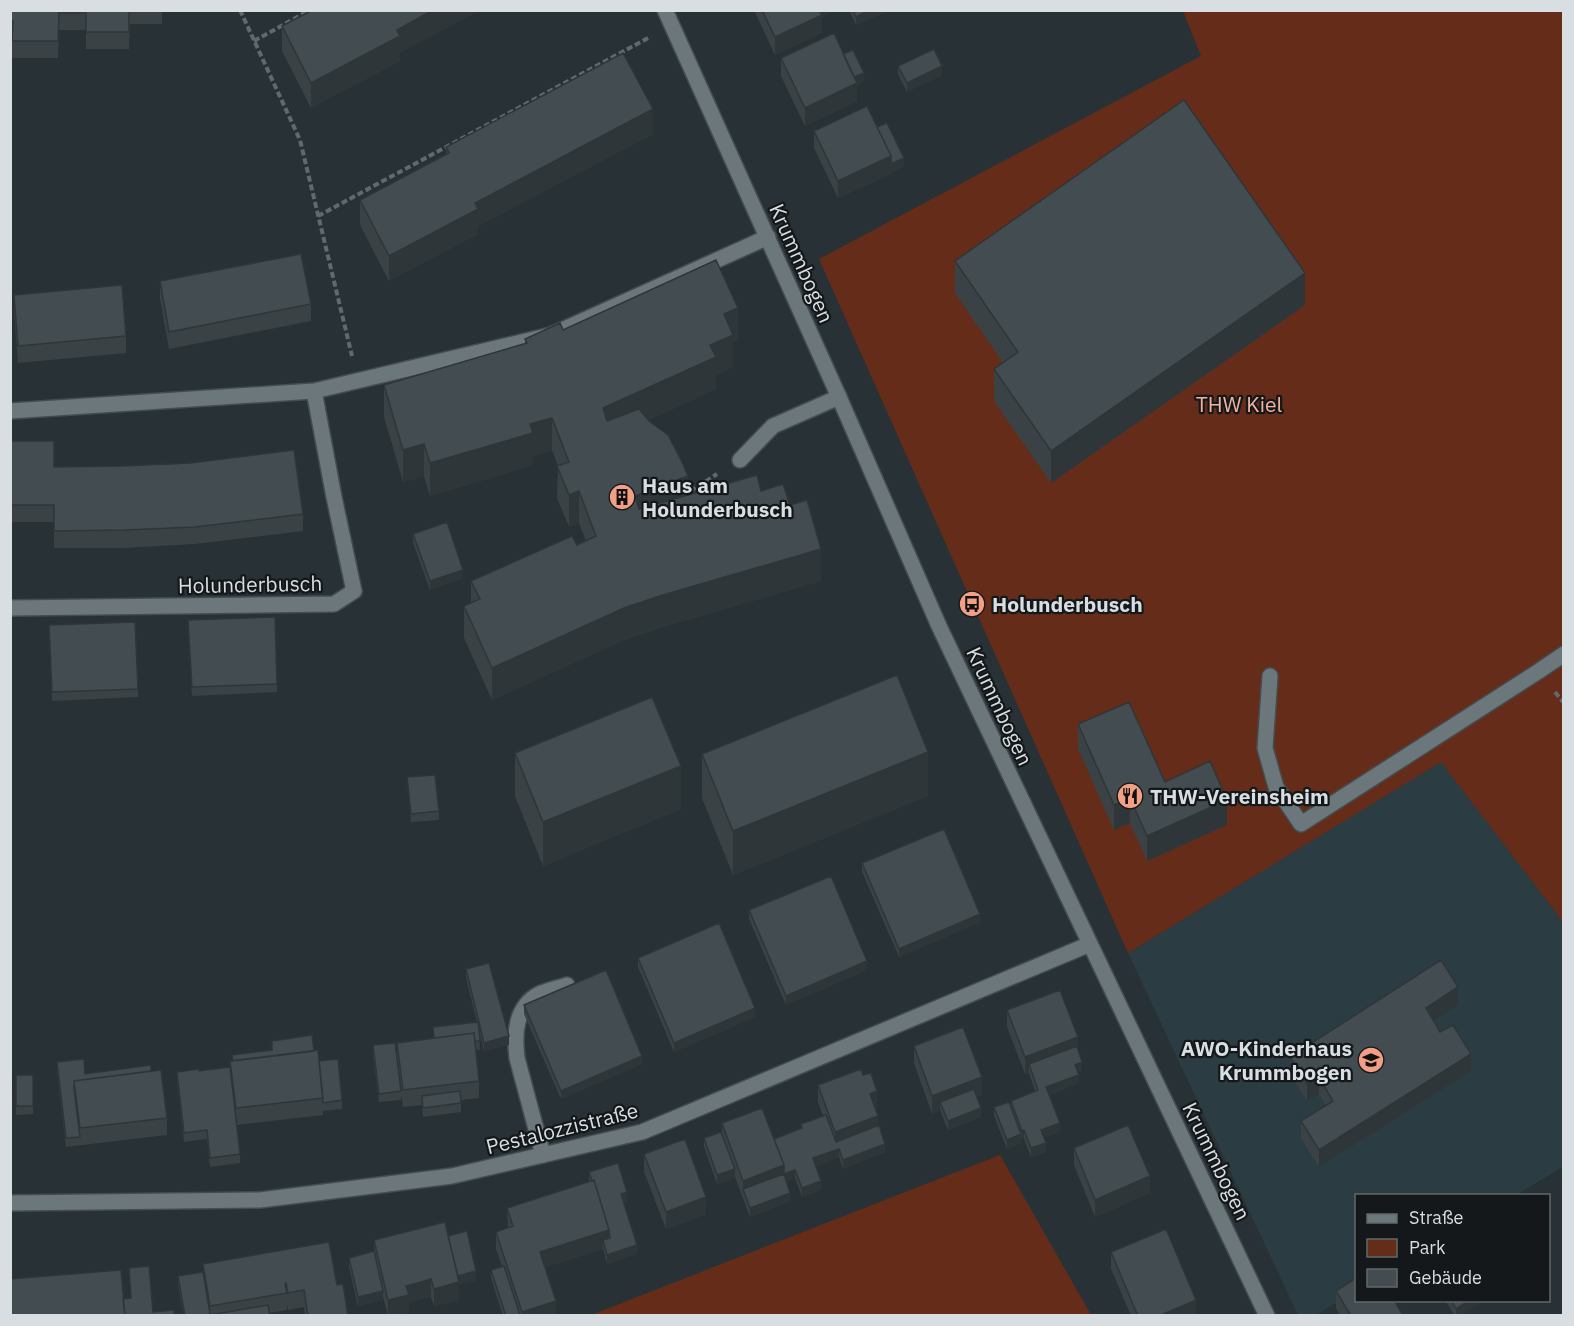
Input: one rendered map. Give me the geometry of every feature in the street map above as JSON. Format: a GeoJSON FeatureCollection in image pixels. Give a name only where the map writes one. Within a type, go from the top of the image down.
{"type":"FeatureCollection","features":[{"type":"Feature","properties":{"kind":"street","name":"Krummbogen"},"geometry":{"type":"LineString","coordinates":[[665,10],[768,237],[939,626],[1268,1316]]}},
{"type":"Feature","properties":{"kind":"street"},"geometry":{"type":"LineString","coordinates":[[10,411],[314,391],[551,335],[768,237]]}},
{"type":"Feature","properties":{"kind":"street","name":"Holunderbusch"},"geometry":{"type":"LineString","coordinates":[[10,608],[334,604],[354,591],[314,391]]}},
{"type":"Feature","properties":{"kind":"street"},"geometry":{"type":"LineString","coordinates":[[740,460],[773,426],[838,397]]}},
{"type":"Feature","properties":{"kind":"street"},"geometry":{"type":"LineString","coordinates":[[1270,676],[1265,748],[1276,787],[1301,824],[1539,672],[1563,654]]}},
{"type":"Feature","properties":{"kind":"street","name":"Pestalozzistraße"},"geometry":{"type":"LineString","coordinates":[[10,1203],[260,1200],[452,1176],[642,1132],[1090,944]]}},
{"type":"Feature","properties":{"kind":"street"},"geometry":{"type":"LineString","coordinates":[[543,1155],[517,1058],[515,1042],[517,1026],[521,1012],[531,1000],[540,993],[567,985]]}},
{"type":"Feature","properties":{"kind":"path"},"geometry":{"type":"LineString","coordinates":[[240,10],[300,140],[358,380]]}},
{"type":"Feature","properties":{"kind":"path"},"geometry":{"type":"LineString","coordinates":[[254,41],[310,10]]}},
{"type":"Feature","properties":{"kind":"path"},"geometry":{"type":"LineString","coordinates":[[318,216],[672,25]]}},
{"type":"Feature","properties":{"kind":"shaded area","name":"AWO-Kinderhaus Krummbogen"},"geometry":{"type":"Polygon","coordinates":[[[1441,761],[1563,922],[1563,1167],[1518,1194],[1355,1194],[1355,1292],[1316,1315],[1298,1315],[1128,953],[1441,761]]]}},
{"type":"Feature","properties":{"kind":"green space","name":"THW Kiel"},"geometry":{"type":"Polygon","coordinates":[[[1183,11],[1563,11],[1563,922],[1441,762],[1128,953],[819,259],[1201,56],[1183,11]]]}},
{"type":"Feature","properties":{"kind":"green space"},"geometry":{"type":"Polygon","coordinates":[[[1000,1155],[1091,1315],[591,1315],[1000,1155]]]}},
{"type":"Feature","properties":{"kind":"building"},"geometry":{"type":"Polygon","coordinates":[[[10,10],[129,10],[129,32],[86,32],[86,13],[59,13],[58,41],[12,41],[13,21],[10,21],[10,10]]]}},
{"type":"Feature","properties":{"kind":"building"},"geometry":{"type":"Polygon","coordinates":[[[312,10],[433,10],[397,30],[400,36],[311,83],[282,26],[312,10]]]}},
{"type":"Feature","properties":{"kind":"building"},"geometry":{"type":"Polygon","coordinates":[[[762,10],[819,10],[822,15],[775,37],[762,10]]]}},
{"type":"Feature","properties":{"kind":"building"},"geometry":{"type":"Polygon","coordinates":[[[853,10],[869,10],[856,17],[853,10]]]}},
{"type":"Feature","properties":{"kind":"building"},"geometry":{"type":"Polygon","coordinates":[[[834,33],[857,83],[805,108],[781,58],[834,33]]]}},
{"type":"Feature","properties":{"kind":"building"},"geometry":{"type":"Polygon","coordinates":[[[934,49],[942,66],[907,83],[898,66],[934,49]]]}},
{"type":"Feature","properties":{"kind":"building"},"geometry":{"type":"Polygon","coordinates":[[[853,50],[864,73],[854,77],[843,54],[853,50]]]}},
{"type":"Feature","properties":{"kind":"building"},"geometry":{"type":"Polygon","coordinates":[[[623,53],[653,109],[475,203],[478,209],[389,256],[360,200],[449,153],[446,147],[623,53]]]}},
{"type":"Feature","properties":{"kind":"building"},"geometry":{"type":"Polygon","coordinates":[[[1184,100],[1305,273],[1051,451],[994,369],[1018,352],[955,261],[1184,100]]]}},
{"type":"Feature","properties":{"kind":"building"},"geometry":{"type":"Polygon","coordinates":[[[867,106],[891,156],[838,181],[814,131],[867,106]]]}},
{"type":"Feature","properties":{"kind":"building"},"geometry":{"type":"Polygon","coordinates":[[[887,123],[904,158],[891,164],[891,156],[877,127],[887,123]]]}},
{"type":"Feature","properties":{"kind":"building"},"geometry":{"type":"Polygon","coordinates":[[[301,254],[311,304],[169,332],[160,281],[301,254]]]}},
{"type":"Feature","properties":{"kind":"building","name":"Haus am Holunderbusch"},"geometry":{"type":"Polygon","coordinates":[[[716,260],[738,308],[724,314],[733,335],[710,345],[716,357],[603,408],[607,421],[639,409],[649,421],[668,435],[688,476],[635,496],[639,509],[757,475],[761,491],[783,484],[790,505],[807,500],[821,549],[624,608],[492,668],[464,606],[480,599],[471,581],[572,536],[577,545],[596,536],[579,491],[569,495],[557,466],[569,462],[552,418],[530,424],[533,433],[430,463],[424,444],[403,450],[384,385],[527,343],[525,339],[560,323],[563,330],[716,260]]]}},
{"type":"Feature","properties":{"kind":"building"},"geometry":{"type":"Polygon","coordinates":[[[122,285],[126,336],[18,346],[14,295],[122,285]]]}},
{"type":"Feature","properties":{"kind":"building"},"geometry":{"type":"Polygon","coordinates":[[[10,441],[54,441],[54,467],[191,463],[294,450],[303,514],[195,527],[54,531],[54,505],[10,505],[10,441]]]}},
{"type":"Feature","properties":{"kind":"building"},"geometry":{"type":"Polygon","coordinates":[[[447,522],[463,570],[430,581],[413,534],[447,522]]]}},
{"type":"Feature","properties":{"kind":"building"},"geometry":{"type":"Polygon","coordinates":[[[275,617],[277,684],[192,687],[188,620],[275,617]]]}},
{"type":"Feature","properties":{"kind":"building"},"geometry":{"type":"Polygon","coordinates":[[[135,622],[138,689],[52,692],[49,625],[135,622]]]}},
{"type":"Feature","properties":{"kind":"building"},"geometry":{"type":"Polygon","coordinates":[[[897,675],[928,752],[733,831],[702,754],[897,675]]]}},
{"type":"Feature","properties":{"kind":"building"},"geometry":{"type":"Polygon","coordinates":[[[652,697],[681,766],[543,822],[515,753],[652,697]]]}},
{"type":"Feature","properties":{"kind":"building"},"geometry":{"type":"Polygon","coordinates":[[[1129,702],[1165,782],[1210,761],[1227,800],[1147,836],[1130,798],[1114,805],[1078,724],[1129,702]]]}},
{"type":"Feature","properties":{"kind":"building"},"geometry":{"type":"Polygon","coordinates":[[[435,775],[439,811],[411,814],[407,777],[435,775]]]}},
{"type":"Feature","properties":{"kind":"building"},"geometry":{"type":"Polygon","coordinates":[[[944,829],[980,914],[899,949],[862,863],[944,829]]]}},
{"type":"Feature","properties":{"kind":"building"},"geometry":{"type":"Polygon","coordinates":[[[831,876],[867,961],[786,996],[749,910],[831,876]]]}},
{"type":"Feature","properties":{"kind":"building"},"geometry":{"type":"Polygon","coordinates":[[[719,923],[755,1008],[674,1043],[638,958],[719,923]]]}},
{"type":"Feature","properties":{"kind":"building"},"geometry":{"type":"Polygon","coordinates":[[[1441,960],[1458,987],[1426,1008],[1440,1032],[1453,1025],[1471,1054],[1319,1150],[1301,1121],[1333,1101],[1319,1077],[1307,1084],[1290,1057],[1441,960]]]}},
{"type":"Feature","properties":{"kind":"building"},"geometry":{"type":"Polygon","coordinates":[[[489,963],[509,1036],[484,1043],[466,969],[489,963]]]}},
{"type":"Feature","properties":{"kind":"building"},"geometry":{"type":"Polygon","coordinates":[[[606,970],[642,1056],[561,1091],[524,1005],[606,970]]]}},
{"type":"Feature","properties":{"kind":"building"},"geometry":{"type":"Polygon","coordinates":[[[1060,990],[1078,1037],[1025,1057],[1007,1010],[1060,990]]]}},
{"type":"Feature","properties":{"kind":"building"},"geometry":{"type":"Polygon","coordinates":[[[478,1022],[480,1041],[475,1041],[474,1033],[434,1038],[433,1027],[478,1022]]]}},
{"type":"Feature","properties":{"kind":"building"},"geometry":{"type":"Polygon","coordinates":[[[963,1027],[982,1077],[932,1096],[914,1046],[963,1027]]]}},
{"type":"Feature","properties":{"kind":"building"},"geometry":{"type":"Polygon","coordinates":[[[474,1033],[479,1081],[403,1090],[397,1043],[474,1033]]]}},
{"type":"Feature","properties":{"kind":"building"},"geometry":{"type":"Polygon","coordinates":[[[312,1035],[314,1051],[233,1061],[232,1055],[272,1050],[272,1041],[312,1035]]]}},
{"type":"Feature","properties":{"kind":"building"},"geometry":{"type":"Polygon","coordinates":[[[395,1043],[401,1091],[379,1094],[373,1045],[395,1043]]]}},
{"type":"Feature","properties":{"kind":"building"},"geometry":{"type":"Polygon","coordinates":[[[1077,1046],[1082,1062],[1075,1065],[1079,1075],[1046,1087],[1060,1123],[1041,1130],[1046,1143],[1031,1148],[1011,1101],[1038,1090],[1029,1064],[1077,1046]]]}},
{"type":"Feature","properties":{"kind":"building"},"geometry":{"type":"Polygon","coordinates":[[[318,1050],[323,1098],[236,1108],[230,1061],[318,1050]]]}},
{"type":"Feature","properties":{"kind":"building"},"geometry":{"type":"Polygon","coordinates":[[[84,1059],[85,1074],[151,1065],[151,1071],[74,1081],[80,1137],[66,1138],[57,1062],[84,1059]]]}},
{"type":"Feature","properties":{"kind":"building"},"geometry":{"type":"Polygon","coordinates":[[[338,1059],[342,1100],[323,1103],[319,1061],[338,1059]]]}},
{"type":"Feature","properties":{"kind":"building"},"geometry":{"type":"Polygon","coordinates":[[[230,1067],[240,1154],[210,1158],[207,1130],[184,1133],[177,1072],[230,1067]]]}},
{"type":"Feature","properties":{"kind":"building"},"geometry":{"type":"Polygon","coordinates":[[[861,1069],[863,1075],[871,1073],[877,1091],[870,1094],[878,1116],[835,1132],[818,1085],[861,1069]]]}},
{"type":"Feature","properties":{"kind":"building"},"geometry":{"type":"Polygon","coordinates":[[[161,1070],[167,1118],[80,1128],[74,1081],[161,1070]]]}},
{"type":"Feature","properties":{"kind":"building"},"geometry":{"type":"Polygon","coordinates":[[[16,1075],[33,1075],[33,1106],[16,1106],[16,1075]]]}},
{"type":"Feature","properties":{"kind":"building"},"geometry":{"type":"Polygon","coordinates":[[[974,1089],[981,1108],[948,1121],[940,1102],[974,1089]]]}},
{"type":"Feature","properties":{"kind":"building"},"geometry":{"type":"Polygon","coordinates":[[[460,1091],[461,1103],[423,1108],[422,1096],[460,1091]]]}},
{"type":"Feature","properties":{"kind":"building"},"geometry":{"type":"Polygon","coordinates":[[[10,1093],[12,1093],[11,1140],[10,1140],[10,1093]]]}},
{"type":"Feature","properties":{"kind":"building"},"geometry":{"type":"Polygon","coordinates":[[[1009,1102],[1021,1134],[1007,1140],[994,1107],[1009,1102]]]}},
{"type":"Feature","properties":{"kind":"building"},"geometry":{"type":"Polygon","coordinates":[[[762,1108],[784,1165],[743,1181],[722,1123],[762,1108]]]}},
{"type":"Feature","properties":{"kind":"building"},"geometry":{"type":"Polygon","coordinates":[[[826,1115],[836,1142],[879,1125],[885,1144],[843,1160],[839,1149],[813,1158],[821,1181],[802,1188],[795,1170],[784,1174],[784,1165],[774,1139],[802,1128],[801,1124],[826,1115]]]}},
{"type":"Feature","properties":{"kind":"building"},"geometry":{"type":"Polygon","coordinates":[[[1128,1125],[1150,1176],[1095,1200],[1074,1148],[1128,1125]]]}},
{"type":"Feature","properties":{"kind":"building"},"geometry":{"type":"Polygon","coordinates":[[[721,1132],[735,1169],[717,1175],[704,1138],[721,1132]]]}},
{"type":"Feature","properties":{"kind":"building"},"geometry":{"type":"Polygon","coordinates":[[[685,1139],[706,1197],[666,1212],[644,1154],[685,1139]]]}},
{"type":"Feature","properties":{"kind":"building"},"geometry":{"type":"Polygon","coordinates":[[[618,1163],[627,1192],[621,1194],[637,1245],[607,1255],[603,1240],[610,1238],[609,1230],[594,1180],[592,1181],[589,1172],[618,1163]]]}},
{"type":"Feature","properties":{"kind":"building"},"geometry":{"type":"Polygon","coordinates":[[[784,1174],[790,1193],[750,1208],[743,1189],[784,1174]]]}},
{"type":"Feature","properties":{"kind":"building"},"geometry":{"type":"Polygon","coordinates":[[[594,1180],[609,1230],[540,1252],[556,1301],[522,1312],[496,1232],[513,1226],[507,1208],[594,1180]]]}},
{"type":"Feature","properties":{"kind":"building"},"geometry":{"type":"Polygon","coordinates":[[[445,1222],[459,1282],[434,1289],[431,1279],[406,1286],[409,1295],[388,1300],[374,1240],[445,1222]]]}},
{"type":"Feature","properties":{"kind":"building"},"geometry":{"type":"Polygon","coordinates":[[[1166,1229],[1196,1300],[1159,1316],[1138,1316],[1111,1252],[1166,1229]]]}},
{"type":"Feature","properties":{"kind":"building"},"geometry":{"type":"Polygon","coordinates":[[[467,1231],[476,1271],[458,1276],[448,1236],[467,1231]]]}},
{"type":"Feature","properties":{"kind":"building"},"geometry":{"type":"Polygon","coordinates":[[[329,1242],[337,1285],[343,1284],[348,1316],[308,1316],[304,1290],[288,1293],[286,1283],[287,1293],[210,1306],[203,1264],[329,1242]]]}},
{"type":"Feature","properties":{"kind":"building"},"geometry":{"type":"Polygon","coordinates":[[[374,1251],[383,1291],[358,1297],[349,1258],[374,1251]]]}},
{"type":"Feature","properties":{"kind":"building"},"geometry":{"type":"Polygon","coordinates":[[[149,1266],[153,1312],[174,1310],[174,1316],[125,1316],[123,1299],[131,1298],[129,1268],[149,1266]]]}},
{"type":"Feature","properties":{"kind":"building"},"geometry":{"type":"Polygon","coordinates":[[[504,1266],[520,1315],[518,1316],[506,1316],[491,1270],[504,1266]]]}},
{"type":"Feature","properties":{"kind":"building"},"geometry":{"type":"Polygon","coordinates":[[[121,1270],[125,1316],[10,1316],[10,1279],[121,1270]]]}},
{"type":"Feature","properties":{"kind":"building"},"geometry":{"type":"Polygon","coordinates":[[[203,1272],[210,1314],[185,1316],[178,1276],[203,1272]]]}},
{"type":"Feature","properties":{"kind":"building"},"geometry":{"type":"Polygon","coordinates":[[[1355,1279],[1355,1302],[1395,1302],[1403,1316],[1351,1316],[1336,1291],[1355,1279]]]}},
{"type":"Feature","properties":{"kind":"building"},"geometry":{"type":"Polygon","coordinates":[[[1452,1302],[1467,1302],[1456,1309],[1452,1302]]]}},
{"type":"Feature","properties":{"kind":"building"},"geometry":{"type":"Polygon","coordinates":[[[268,1305],[270,1316],[210,1315],[268,1305]]]}},
{"type":"Feature","properties":{"kind":"place","name":"Haus am Holunderbusch"},"geometry":{"type":"Point","coordinates":[622,497]}},
{"type":"Feature","properties":{"kind":"place","name":"Holunderbusch"},"geometry":{"type":"Point","coordinates":[972,604]}},
{"type":"Feature","properties":{"kind":"place","name":"THW-Vereinsheim"},"geometry":{"type":"Point","coordinates":[1130,796]}},
{"type":"Feature","properties":{"kind":"place","name":"AWO-Kinderhaus Krummbogen"},"geometry":{"type":"Point","coordinates":[1371,1060]}}]}
